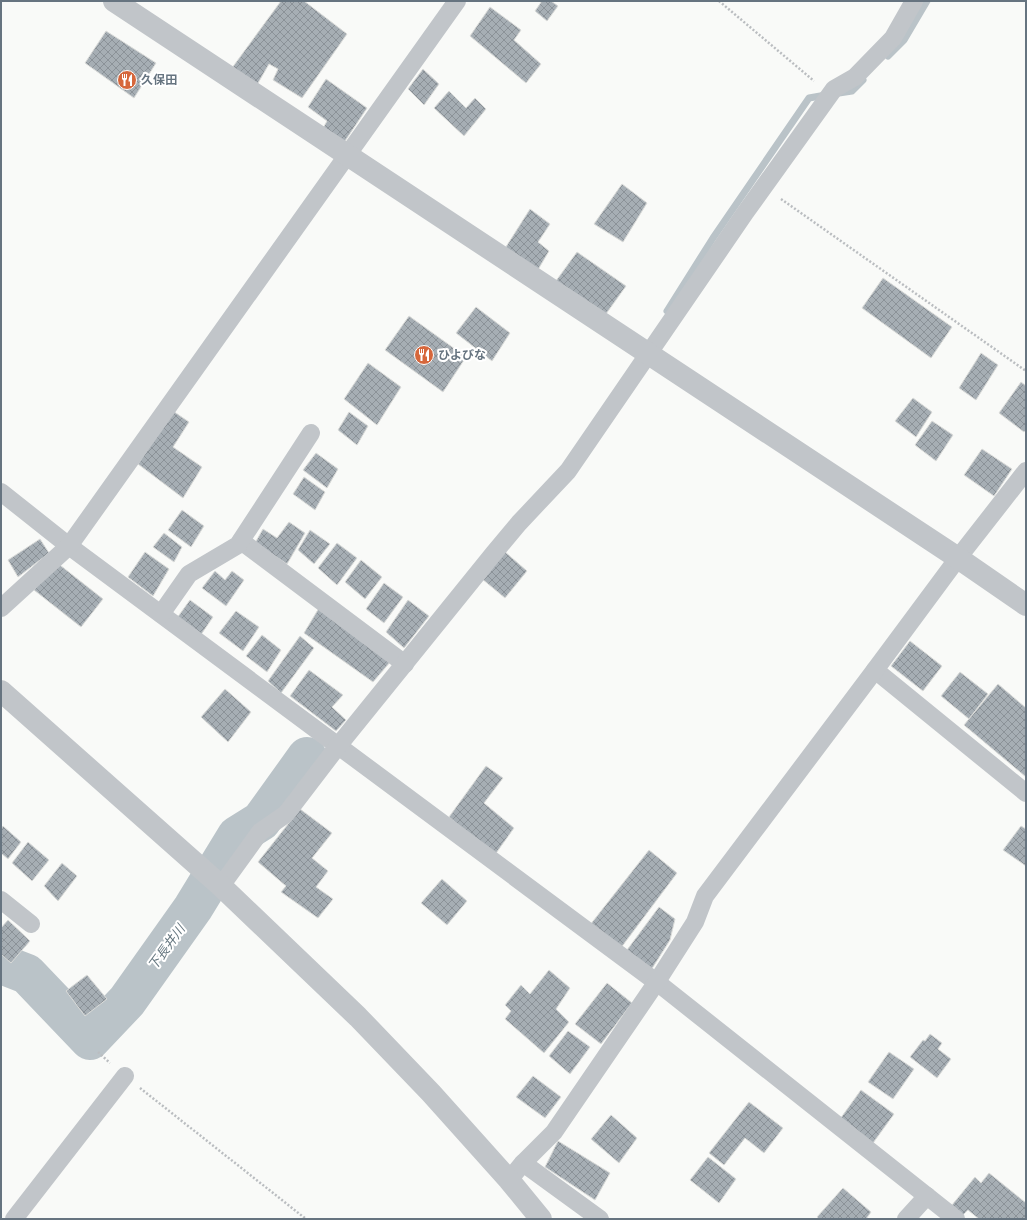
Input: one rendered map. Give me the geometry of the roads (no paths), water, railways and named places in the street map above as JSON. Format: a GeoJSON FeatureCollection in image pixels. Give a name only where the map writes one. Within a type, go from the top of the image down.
{"type":"FeatureCollection","features":[{"type":"Feature","properties":{"kind":"street"},"geometry":{"type":"LineString","coordinates":[[114,1],[958,558],[1026,605]]}},
{"type":"Feature","properties":{"kind":"street"},"geometry":{"type":"LineString","coordinates":[[1,608],[69,546],[346,155],[458,1]]}},
{"type":"Feature","properties":{"kind":"street"},"geometry":{"type":"LineString","coordinates":[[221,886],[260,832],[286,814],[338,746],[519,523],[568,471],[830,94],[834,89],[855,77],[893,38],[914,1]]}},
{"type":"Feature","properties":{"kind":"street"},"geometry":{"type":"LineString","coordinates":[[161,614],[189,574],[238,545],[311,433]]}},
{"type":"Feature","properties":{"kind":"street"},"geometry":{"type":"LineString","coordinates":[[509,1180],[523,1163],[554,1132],[656,983],[695,922],[705,896],[958,558],[1026,471]]}},
{"type":"Feature","properties":{"kind":"street"},"geometry":{"type":"LineString","coordinates":[[1,492],[69,546],[656,983],[956,1219]]}},
{"type":"Feature","properties":{"kind":"street"},"geometry":{"type":"LineString","coordinates":[[241,541],[405,664]]}},
{"type":"Feature","properties":{"kind":"street"},"geometry":{"type":"LineString","coordinates":[[875,670],[1026,793]]}},
{"type":"Feature","properties":{"kind":"street"},"geometry":{"type":"LineString","coordinates":[[1,691],[221,886],[358,1017],[430,1092],[509,1180],[541,1219]]}},
{"type":"Feature","properties":{"kind":"street"},"geometry":{"type":"LineString","coordinates":[[1,900],[31,924]]}},
{"type":"Feature","properties":{"kind":"street"},"geometry":{"type":"LineString","coordinates":[[14,1219],[125,1076]]}},
{"type":"Feature","properties":{"kind":"street"},"geometry":{"type":"LineString","coordinates":[[523,1163],[600,1219]]}},
{"type":"Feature","properties":{"kind":"street"},"geometry":{"type":"LineString","coordinates":[[906,1219],[927,1196]]}},
{"type":"Feature","properties":{"kind":"waterway"},"geometry":{"type":"LineString","coordinates":[[888,56],[904,40],[927,1]]}},
{"type":"Feature","properties":{"kind":"waterway"},"geometry":{"type":"LineString","coordinates":[[839,93],[852,91],[863,80]]}},
{"type":"Feature","properties":{"kind":"waterway"},"geometry":{"type":"LineString","coordinates":[[667,311],[713,238],[809,98],[826,95]]}},
{"type":"Feature","properties":{"kind":"waterway","name":"下長井川"},"geometry":{"type":"LineString","coordinates":[[1,964],[27,974],[90,1040],[127,1001],[193,908],[237,836],[261,821],[307,757]]}},
{"type":"Feature","properties":{"kind":"place","name":"久保田"},"geometry":{"type":"Point","coordinates":[127,80]}},
{"type":"Feature","properties":{"kind":"place","name":"ひよびな"},"geometry":{"type":"Point","coordinates":[424,355]}}]}
